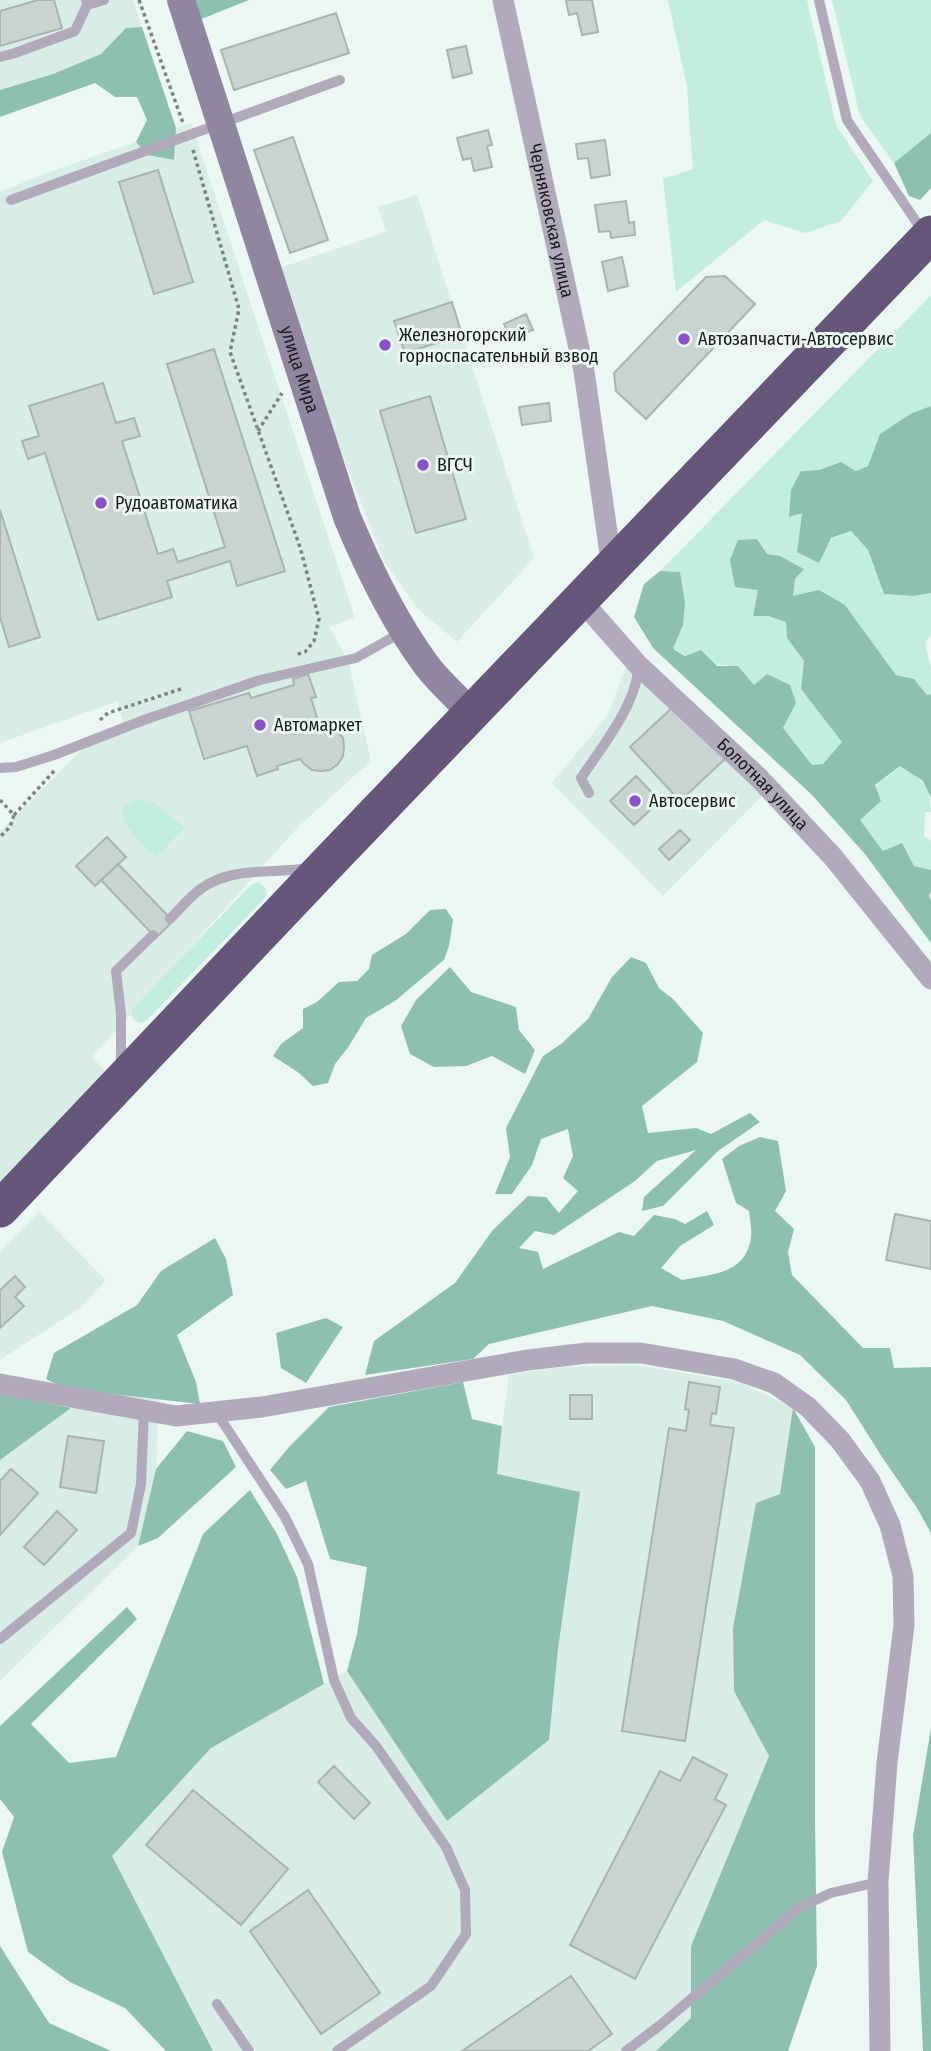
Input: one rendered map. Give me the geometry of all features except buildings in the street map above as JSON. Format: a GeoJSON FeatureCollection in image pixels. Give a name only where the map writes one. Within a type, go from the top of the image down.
{"type":"FeatureCollection","features":[{"type":"Feature","properties":{"kind":"highway"},"geometry":{"type":"LineString","coordinates":[[0,1209],[929,236]]}},
{"type":"Feature","properties":{"kind":"main road","name":"улица Мира"},"geometry":{"type":"LineString","coordinates":[[181,0],[347,517],[363,557],[428,667],[472,714]]}},
{"type":"Feature","properties":{"kind":"street","name":"Черняковская улица"},"geometry":{"type":"LineString","coordinates":[[503,0],[584,371],[612,567]]}},
{"type":"Feature","properties":{"kind":"street","name":"Болотная улица"},"geometry":{"type":"LineString","coordinates":[[580,600],[639,665],[758,777],[833,857],[931,979]]}},
{"type":"Feature","properties":{"kind":"street"},"geometry":{"type":"LineString","coordinates":[[0,1384],[176,1416],[261,1407],[528,1360],[587,1353],[641,1353],[734,1369],[774,1383],[808,1407],[840,1440],[870,1481],[890,1525],[902,1576],[904,1625],[887,1763],[878,1882],[880,2051]]}},
{"type":"Feature","properties":{"kind":"lane"},"geometry":{"type":"LineString","coordinates":[[0,57],[75,31],[87,3],[104,0]]}},
{"type":"Feature","properties":{"kind":"lane"},"geometry":{"type":"LineString","coordinates":[[819,0],[847,120],[929,236]]}},
{"type":"Feature","properties":{"kind":"lane"},"geometry":{"type":"LineString","coordinates":[[11,200],[340,80]]}},
{"type":"Feature","properties":{"kind":"lane"},"geometry":{"type":"LineString","coordinates":[[0,768],[16,767],[54,755],[260,680],[356,658],[405,630]]}},
{"type":"Feature","properties":{"kind":"lane"},"geometry":{"type":"LineString","coordinates":[[589,793],[580,778],[617,726],[639,679],[639,665]]}},
{"type":"Feature","properties":{"kind":"lane"},"geometry":{"type":"LineString","coordinates":[[170,919],[202,888],[228,876],[326,865]]}},
{"type":"Feature","properties":{"kind":"lane"},"geometry":{"type":"LineString","coordinates":[[121,1081],[121,1014],[116,971],[153,935]]}},
{"type":"Feature","properties":{"kind":"lane"},"geometry":{"type":"LineString","coordinates":[[0,1639],[131,1533],[141,1484],[144,1411]]}},
{"type":"Feature","properties":{"kind":"lane"},"geometry":{"type":"LineString","coordinates":[[216,1412],[285,1517],[308,1564],[334,1680],[351,1718],[376,1746],[446,1847],[465,1890],[466,1934],[431,1986],[337,2051]]}},
{"type":"Feature","properties":{"kind":"lane"},"geometry":{"type":"LineString","coordinates":[[626,2051],[800,1907],[831,1893],[878,1882]]}},
{"type":"Feature","properties":{"kind":"lane"},"geometry":{"type":"LineString","coordinates":[[217,2004],[249,2051]]}},
{"type":"Feature","properties":{"kind":"path"},"geometry":{"type":"LineString","coordinates":[[139,0],[188,135],[239,309],[230,352],[300,547],[319,619]]}},
{"type":"Feature","properties":{"kind":"path"},"geometry":{"type":"LineString","coordinates":[[0,800],[14,815],[10,827],[0,837]]}},
{"type":"Feature","properties":{"kind":"shaded area"},"geometry":{"type":"Polygon","coordinates":[[[0,0],[133,0],[142,27],[126,28],[101,54],[53,74],[0,90],[0,0]]]}},
{"type":"Feature","properties":{"kind":"shaded area"},"geometry":{"type":"Polygon","coordinates":[[[191,123],[355,618],[329,627],[348,660],[371,761],[300,825],[92,1057],[109,1075],[0,1186],[0,832],[91,740],[124,724],[118,701],[0,743],[0,192],[191,123]]]}},
{"type":"Feature","properties":{"kind":"shaded area","name":"Железногорский горноспасательный взвод"},"geometry":{"type":"Polygon","coordinates":[[[417,195],[534,558],[457,642],[418,609],[385,563],[329,422],[280,268],[386,232],[378,207],[417,195]]]}},
{"type":"Feature","properties":{"kind":"shaded area"},"geometry":{"type":"Polygon","coordinates":[[[634,657],[762,796],[663,896],[552,783],[608,715],[628,661],[634,657]]]}},
{"type":"Feature","properties":{"kind":"shaded area"},"geometry":{"type":"Polygon","coordinates":[[[39,1212],[106,1280],[80,1308],[0,1360],[0,1251],[39,1212]]]}},
{"type":"Feature","properties":{"kind":"shaded area"},"geometry":{"type":"Polygon","coordinates":[[[637,1365],[742,1383],[793,1408],[780,1494],[734,1691],[769,1756],[691,1946],[691,2019],[656,2051],[213,2051],[111,1856],[211,1748],[347,1671],[447,1821],[549,1740],[558,1649],[496,1474],[509,1375],[562,1367],[637,1365]]]}},
{"type":"Feature","properties":{"kind":"shaded area"},"geometry":{"type":"Polygon","coordinates":[[[85,1391],[159,1400],[156,1469],[138,1546],[0,1681],[0,1460],[71,1408],[85,1391]]]}},
{"type":"Feature","properties":{"kind":"green space"},"geometry":{"type":"Polygon","coordinates":[[[193,0],[249,0],[199,20],[193,0]]]}},
{"type":"Feature","properties":{"kind":"green space"},"geometry":{"type":"Polygon","coordinates":[[[668,0],[807,0],[836,125],[873,181],[841,221],[805,233],[764,220],[676,292],[663,179],[693,169],[687,86],[668,0]]]}},
{"type":"Feature","properties":{"kind":"green space"},"geometry":{"type":"Polygon","coordinates":[[[832,0],[931,0],[931,133],[894,163],[860,116],[832,0]]]}},
{"type":"Feature","properties":{"kind":"green space"},"geometry":{"type":"Polygon","coordinates":[[[142,27],[176,128],[174,160],[147,155],[136,142],[147,120],[137,97],[115,97],[95,83],[0,117],[0,90],[53,74],[101,54],[126,28],[142,27]]]}},
{"type":"Feature","properties":{"kind":"green space"},"geometry":{"type":"Polygon","coordinates":[[[931,133],[931,188],[920,200],[909,196],[894,163],[931,133]]]}},
{"type":"Feature","properties":{"kind":"green space"},"geometry":{"type":"Polygon","coordinates":[[[931,295],[931,406],[912,413],[880,434],[868,466],[856,471],[841,462],[819,470],[801,471],[790,517],[802,512],[797,552],[851,531],[868,550],[884,594],[913,596],[931,593],[931,633],[925,643],[931,668],[931,694],[927,695],[914,679],[896,675],[845,605],[793,597],[795,579],[804,569],[780,556],[767,554],[753,616],[768,616],[786,621],[787,638],[804,661],[801,689],[843,742],[823,764],[812,766],[783,728],[796,703],[754,685],[738,666],[704,662],[673,649],[683,625],[680,572],[660,571],[931,295]]]}},
{"type":"Feature","properties":{"kind":"green space"},"geometry":{"type":"Polygon","coordinates":[[[931,406],[931,593],[913,596],[884,594],[868,550],[851,531],[831,538],[819,563],[797,552],[802,513],[789,517],[791,490],[801,471],[819,470],[841,462],[856,471],[868,466],[880,434],[912,413],[931,406]]]}},
{"type":"Feature","properties":{"kind":"green space"},"geometry":{"type":"Polygon","coordinates":[[[757,539],[767,554],[780,556],[804,569],[795,579],[793,596],[819,590],[845,605],[896,675],[914,679],[927,695],[931,694],[931,798],[923,781],[900,766],[875,785],[881,801],[860,820],[883,851],[902,843],[914,866],[931,870],[931,943],[865,854],[811,794],[653,648],[634,617],[644,584],[660,571],[680,572],[685,603],[683,625],[673,649],[685,656],[701,650],[717,666],[738,666],[754,685],[767,674],[790,685],[796,703],[783,728],[812,765],[823,764],[842,742],[801,689],[804,661],[787,638],[786,622],[768,616],[753,616],[758,590],[735,587],[730,560],[738,540],[757,539]]]}},
{"type":"Feature","properties":{"kind":"green space"},"geometry":{"type":"Polygon","coordinates":[[[901,766],[919,779],[927,789],[931,812],[925,812],[924,836],[931,841],[931,870],[914,866],[883,851],[859,819],[881,801],[875,786],[901,766]]]}},
{"type":"Feature","properties":{"kind":"green space"},"geometry":{"type":"Polygon","coordinates":[[[142,799],[154,803],[185,827],[156,857],[134,834],[123,816],[123,809],[129,803],[142,799]]]}},
{"type":"Feature","properties":{"kind":"green space"},"geometry":{"type":"Polygon","coordinates":[[[258,882],[266,888],[265,898],[147,1020],[141,1023],[134,1020],[131,1014],[134,1007],[251,885],[258,882]]]}},
{"type":"Feature","properties":{"kind":"green space"},"geometry":{"type":"Polygon","coordinates":[[[446,909],[453,920],[444,960],[395,1001],[366,1018],[335,1064],[328,1083],[313,1086],[273,1056],[281,1044],[303,1028],[303,1009],[317,1002],[339,982],[357,981],[369,969],[372,955],[406,934],[430,910],[446,909]]]}},
{"type":"Feature","properties":{"kind":"green space"},"geometry":{"type":"Polygon","coordinates":[[[631,957],[646,963],[659,988],[673,999],[703,1033],[697,1062],[642,1106],[648,1133],[696,1128],[711,1134],[750,1113],[760,1122],[718,1151],[663,1206],[642,1211],[644,1197],[696,1150],[657,1161],[635,1181],[554,1235],[535,1231],[519,1248],[538,1252],[543,1269],[619,1232],[634,1236],[654,1215],[685,1224],[707,1211],[714,1225],[680,1246],[661,1268],[682,1280],[725,1271],[742,1259],[748,1250],[751,1232],[749,1211],[736,1203],[722,1159],[739,1146],[760,1137],[778,1141],[786,1191],[775,1211],[794,1229],[788,1252],[792,1275],[863,1348],[890,1348],[894,1368],[931,1367],[931,1533],[846,1400],[800,1355],[723,1321],[652,1306],[489,1344],[473,1359],[365,1375],[374,1341],[455,1283],[492,1231],[528,1196],[546,1197],[559,1213],[578,1191],[563,1178],[573,1156],[568,1129],[541,1139],[532,1165],[512,1194],[495,1194],[510,1157],[506,1128],[543,1056],[561,1044],[588,1019],[612,977],[631,957]]]}},
{"type":"Feature","properties":{"kind":"green space"},"geometry":{"type":"Polygon","coordinates":[[[450,967],[471,992],[516,1007],[519,1030],[535,1050],[525,1074],[492,1056],[466,1066],[434,1067],[410,1054],[401,1026],[416,1000],[450,967]]]}},
{"type":"Feature","properties":{"kind":"green space"},"geometry":{"type":"Polygon","coordinates":[[[215,1238],[226,1259],[233,1295],[177,1335],[196,1382],[200,1404],[66,1389],[46,1379],[54,1353],[137,1305],[161,1271],[215,1238]]]}},
{"type":"Feature","properties":{"kind":"green space"},"geometry":{"type":"Polygon","coordinates":[[[326,1318],[343,1327],[306,1383],[281,1368],[276,1333],[326,1318]]]}},
{"type":"Feature","properties":{"kind":"green space"},"geometry":{"type":"Polygon","coordinates":[[[463,1382],[472,1419],[502,1426],[497,1474],[580,1492],[558,1649],[549,1740],[447,1821],[347,1671],[357,1634],[367,1567],[330,1559],[306,1481],[286,1489],[270,1470],[329,1407],[463,1382]]]}},
{"type":"Feature","properties":{"kind":"green space"},"geometry":{"type":"Polygon","coordinates":[[[0,1393],[71,1408],[0,1460],[0,1393]]]}},
{"type":"Feature","properties":{"kind":"green space"},"geometry":{"type":"Polygon","coordinates":[[[793,1408],[815,1447],[817,1966],[788,2051],[656,2051],[691,2018],[691,1946],[769,1756],[734,1691],[733,1628],[756,1503],[780,1494],[793,1408]]]}},
{"type":"Feature","properties":{"kind":"green space"},"geometry":{"type":"Polygon","coordinates":[[[187,1431],[223,1441],[236,1467],[158,1538],[138,1546],[156,1469],[187,1431]]]}},
{"type":"Feature","properties":{"kind":"green space"},"geometry":{"type":"Polygon","coordinates":[[[250,1490],[277,1534],[297,1577],[324,1684],[211,1748],[112,1856],[213,2051],[166,2051],[125,2008],[70,1982],[28,1952],[2,1852],[14,1817],[0,1799],[0,1726],[127,1607],[137,1619],[31,1724],[69,1763],[116,1757],[203,1534],[250,1490]]]}},
{"type":"Feature","properties":{"kind":"green space"},"geometry":{"type":"Polygon","coordinates":[[[931,1728],[931,2051],[923,2051],[913,1836],[931,1728]]]}},
{"type":"Feature","properties":{"kind":"green space"},"geometry":{"type":"Polygon","coordinates":[[[0,1946],[49,2023],[111,2051],[0,2051],[0,1946]]]}},
{"type":"Feature","properties":{"kind":"place","name":"Автозапчасти-Автосервис"},"geometry":{"type":"Point","coordinates":[684,339]}},
{"type":"Feature","properties":{"kind":"place","name":"Железногорский горноспасательный взвод"},"geometry":{"type":"Point","coordinates":[385,345]}},
{"type":"Feature","properties":{"kind":"place","name":"ВГСЧ"},"geometry":{"type":"Point","coordinates":[423,465]}},
{"type":"Feature","properties":{"kind":"place","name":"Рудоавтоматика"},"geometry":{"type":"Point","coordinates":[101,503]}},
{"type":"Feature","properties":{"kind":"place","name":"Автомаркет"},"geometry":{"type":"Point","coordinates":[260,725]}},
{"type":"Feature","properties":{"kind":"place","name":"Автосервис"},"geometry":{"type":"Point","coordinates":[635,801]}}]}
